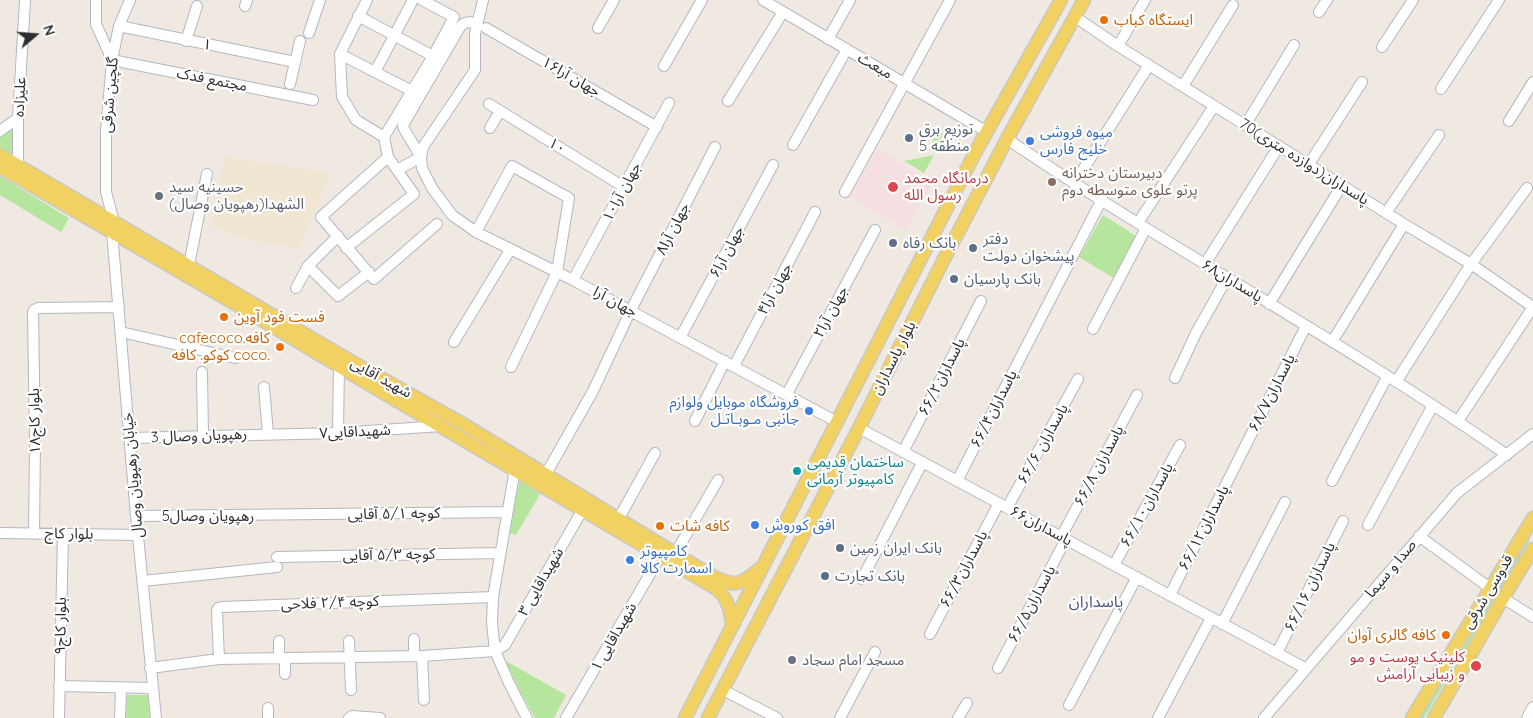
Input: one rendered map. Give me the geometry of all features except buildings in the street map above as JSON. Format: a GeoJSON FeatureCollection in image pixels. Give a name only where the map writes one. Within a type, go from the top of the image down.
{"type":"FeatureCollection","features":[{"type":"Feature","properties":{"kind":"main road","name":"بلوار پاسداران"},"geometry":{"type":"LineString","coordinates":[[685,718],[987,132],[1061,0]]}},
{"type":"Feature","properties":{"kind":"main road","name":"بلوار پاسداران"},"geometry":{"type":"LineString","coordinates":[[708,718],[859,428],[943,260],[1084,0]]}},
{"type":"Feature","properties":{"kind":"main road","name":"شهید آقایی"},"geometry":{"type":"LineString","coordinates":[[0,155],[90,208],[113,227],[278,323],[463,424],[619,518],[669,556]]}},
{"type":"Feature","properties":{"kind":"main road","name":"شهید آقایی"},"geometry":{"type":"LineString","coordinates":[[0,167],[188,265],[278,323],[339,366],[583,509],[669,556],[712,576],[725,588]]}},
{"type":"Feature","properties":{"kind":"main road","name":"قدوسی شرقی"},"geometry":{"type":"LineString","coordinates":[[1412,718],[1533,518]]}},
{"type":"Feature","properties":{"kind":"main road","name":"قدوسی شرقی"},"geometry":{"type":"LineString","coordinates":[[1434,718],[1533,549]]}},
{"type":"Feature","properties":{"kind":"main road"},"geometry":{"type":"LineString","coordinates":[[732,624],[725,588],[742,582],[761,568]]}},
{"type":"Feature","properties":{"kind":"street","name":"علیزاده"},"geometry":{"type":"LineString","coordinates":[[18,164],[18,118],[25,0]]}},
{"type":"Feature","properties":{"kind":"street"},"geometry":{"type":"LineString","coordinates":[[96,0],[96,24],[112,60]]}},
{"type":"Feature","properties":{"kind":"street","name":"گلچین شرقی"},"geometry":{"type":"LineString","coordinates":[[113,227],[106,192],[106,131],[112,60],[119,26],[130,0]]}},
{"type":"Feature","properties":{"kind":"street"},"geometry":{"type":"LineString","coordinates":[[309,33],[320,0]]}},
{"type":"Feature","properties":{"kind":"street"},"geometry":{"type":"LineString","coordinates":[[368,0],[358,16],[340,54],[342,96],[356,120],[384,136]]}},
{"type":"Feature","properties":{"kind":"street"},"geometry":{"type":"LineString","coordinates":[[375,72],[413,0]]}},
{"type":"Feature","properties":{"kind":"street"},"geometry":{"type":"LineString","coordinates":[[346,248],[414,194],[388,157],[384,136],[433,56],[454,17],[422,0]]}},
{"type":"Feature","properties":{"kind":"street"},"geometry":{"type":"LineString","coordinates":[[397,170],[421,157],[423,147],[475,70],[474,34],[481,25],[483,0]]}},
{"type":"Feature","properties":{"kind":"street"},"geometry":{"type":"LineString","coordinates":[[598,28],[614,0]]}},
{"type":"Feature","properties":{"kind":"street"},"geometry":{"type":"LineString","coordinates":[[664,66],[702,0]]}},
{"type":"Feature","properties":{"kind":"street","name":"مبعث"},"geometry":{"type":"LineString","coordinates":[[763,0],[987,132]]}},
{"type":"Feature","properties":{"kind":"street"},"geometry":{"type":"LineString","coordinates":[[828,38],[850,0]]}},
{"type":"Feature","properties":{"kind":"street"},"geometry":{"type":"LineString","coordinates":[[846,192],[950,0]]}},
{"type":"Feature","properties":{"kind":"street"},"geometry":{"type":"LineString","coordinates":[[1118,46],[1145,0]]}},
{"type":"Feature","properties":{"kind":"street"},"geometry":{"type":"LineString","coordinates":[[1320,12],[1327,0]]}},
{"type":"Feature","properties":{"kind":"street"},"geometry":{"type":"LineString","coordinates":[[1382,47],[1413,0]]}},
{"type":"Feature","properties":{"kind":"street"},"geometry":{"type":"LineString","coordinates":[[1441,90],[1499,0]]}},
{"type":"Feature","properties":{"kind":"street"},"geometry":{"type":"LineString","coordinates":[[186,41],[197,6]]}},
{"type":"Feature","properties":{"kind":"street"},"geometry":{"type":"LineString","coordinates":[[1183,86],[1233,6]]}},
{"type":"Feature","properties":{"kind":"street"},"geometry":{"type":"LineString","coordinates":[[728,101],[783,12]]}},
{"type":"Feature","properties":{"kind":"street"},"geometry":{"type":"LineString","coordinates":[[358,16],[394,37],[433,56]]}},
{"type":"Feature","properties":{"kind":"street","name":"70پاسداران(دوازده متری)"},"geometry":{"type":"LineString","coordinates":[[1075,17],[1118,46],[1246,124],[1342,186],[1472,264],[1533,306]]}},
{"type":"Feature","properties":{"kind":"street","name":"جهان آرا"},"geometry":{"type":"LineString","coordinates":[[481,25],[467,22],[462,24],[403,126],[421,157],[422,168],[441,202],[452,215],[476,232],[631,310],[836,422]]}},
{"type":"Feature","properties":{"kind":"street","name":"جهان آرا۱۶"},"geometry":{"type":"LineString","coordinates":[[481,25],[657,127]]}},
{"type":"Feature","properties":{"kind":"street","name":"۱"},"geometry":{"type":"LineString","coordinates":[[119,26],[295,62]]}},
{"type":"Feature","properties":{"kind":"street"},"geometry":{"type":"LineString","coordinates":[[290,84],[300,42]]}},
{"type":"Feature","properties":{"kind":"street"},"geometry":{"type":"LineString","coordinates":[[1246,124],[1294,45]]}},
{"type":"Feature","properties":{"kind":"street"},"geometry":{"type":"LineString","coordinates":[[793,145],[847,49]]}},
{"type":"Feature","properties":{"kind":"street"},"geometry":{"type":"LineString","coordinates":[[340,54],[412,91]]}},
{"type":"Feature","properties":{"kind":"street","name":"مجتمع فدک"},"geometry":{"type":"LineString","coordinates":[[112,60],[313,100]]}},
{"type":"Feature","properties":{"kind":"street"},"geometry":{"type":"LineString","coordinates":[[1074,184],[1149,65]]}},
{"type":"Feature","properties":{"kind":"street"},"geometry":{"type":"LineString","coordinates":[[1309,164],[1362,82]]}},
{"type":"Feature","properties":{"kind":"street"},"geometry":{"type":"LineString","coordinates":[[1508,121],[1533,82]]}},
{"type":"Feature","properties":{"kind":"street","name":"جهان آرا۱۰"},"geometry":{"type":"LineString","coordinates":[[573,280],[669,103]]}},
{"type":"Feature","properties":{"kind":"street","name":"۱۰"},"geometry":{"type":"LineString","coordinates":[[489,104],[624,187]]}},
{"type":"Feature","properties":{"kind":"street"},"geometry":{"type":"LineString","coordinates":[[1093,328],[1142,226],[1176,164],[1214,106]]}},
{"type":"Feature","properties":{"kind":"street"},"geometry":{"type":"LineString","coordinates":[[490,128],[500,111]]}},
{"type":"Feature","properties":{"kind":"street"},"geometry":{"type":"LineString","coordinates":[[0,131],[18,118]]}},
{"type":"Feature","properties":{"kind":"street"},"geometry":{"type":"LineString","coordinates":[[1386,213],[1439,135]]}},
{"type":"Feature","properties":{"kind":"street","name":"پاسداران۶۸"},"geometry":{"type":"LineString","coordinates":[[1007,139],[1101,201],[1433,405],[1507,455]]}},
{"type":"Feature","properties":{"kind":"street"},"geometry":{"type":"LineString","coordinates":[[1204,264],[1279,146]]}},
{"type":"Feature","properties":{"kind":"street","name":"جهان آرا۸"},"geometry":{"type":"LineString","coordinates":[[546,474],[593,391],[631,310],[715,147]]}},
{"type":"Feature","properties":{"kind":"street"},"geometry":{"type":"LineString","coordinates":[[388,157],[321,217],[374,279],[437,224]]}},
{"type":"Feature","properties":{"kind":"street","name":"جهان آرا۶"},"geometry":{"type":"LineString","coordinates":[[680,338],[773,165]]}},
{"type":"Feature","properties":{"kind":"street"},"geometry":{"type":"LineString","coordinates":[[476,232],[512,166],[569,198],[557,272],[511,367]]}},
{"type":"Feature","properties":{"kind":"street"},"geometry":{"type":"LineString","coordinates":[[188,265],[207,174]]}},
{"type":"Feature","properties":{"kind":"street"},"geometry":{"type":"LineString","coordinates":[[1269,304],[1342,186]]}},
{"type":"Feature","properties":{"kind":"street"},"geometry":{"type":"LineString","coordinates":[[1332,481],[1391,380],[1434,323],[1472,264],[1527,188]]}},
{"type":"Feature","properties":{"kind":"street"},"geometry":{"type":"LineString","coordinates":[[90,208],[99,205],[106,192]]}},
{"type":"Feature","properties":{"kind":"street","name":"پاسداران۶۶/۴"},"geometry":{"type":"LineString","coordinates":[[957,481],[1101,201]]}},
{"type":"Feature","properties":{"kind":"street","name":"جهان آرا۴"},"geometry":{"type":"LineString","coordinates":[[695,421],[816,212]]}},
{"type":"Feature","properties":{"kind":"street"},"geometry":{"type":"LineString","coordinates":[[1332,342],[1404,224]]}},
{"type":"Feature","properties":{"kind":"street","name":"خیابان رهپویان وصال"},"geometry":{"type":"LineString","coordinates":[[113,227],[136,516],[156,718]]}},
{"type":"Feature","properties":{"kind":"street","name":"جهان آرا۲"},"geometry":{"type":"LineString","coordinates":[[787,394],[875,230]]}},
{"type":"Feature","properties":{"kind":"street"},"geometry":{"type":"LineString","coordinates":[[296,288],[308,266],[338,236]]}},
{"type":"Feature","properties":{"kind":"street"},"geometry":{"type":"LineString","coordinates":[[454,342],[510,250]]}},
{"type":"Feature","properties":{"kind":"street"},"geometry":{"type":"LineString","coordinates":[[308,266],[338,296],[369,272]]}},
{"type":"Feature","properties":{"kind":"street"},"geometry":{"type":"LineString","coordinates":[[1176,378],[1196,333],[1227,278]]}},
{"type":"Feature","properties":{"kind":"street","name":"پاسداران۶۶/۲"},"geometry":{"type":"LineString","coordinates":[[903,452],[981,301]]}},
{"type":"Feature","properties":{"kind":"street"},"geometry":{"type":"LineString","coordinates":[[1458,421],[1533,306]]}},
{"type":"Feature","properties":{"kind":"street","name":"بلوار کاج۱۸"},"geometry":{"type":"LineString","coordinates":[[34,533],[34,310],[118,307]]}},
{"type":"Feature","properties":{"kind":"street","name":"پاسداران۶۸/۷"},"geometry":{"type":"LineString","coordinates":[[1238,461],[1306,326]]}},
{"type":"Feature","properties":{"kind":"street"},"geometry":{"type":"LineString","coordinates":[[121,332],[236,358]]}},
{"type":"Feature","properties":{"kind":"street"},"geometry":{"type":"LineString","coordinates":[[338,433],[339,366]]}},
{"type":"Feature","properties":{"kind":"street"},"geometry":{"type":"LineString","coordinates":[[202,372],[204,436]]}},
{"type":"Feature","properties":{"kind":"street","name":"پاسداران ۶۶/۶"},"geometry":{"type":"LineString","coordinates":[[1003,506],[1078,379]]}},
{"type":"Feature","properties":{"kind":"street"},"geometry":{"type":"LineString","coordinates":[[264,387],[268,434]]}},
{"type":"Feature","properties":{"kind":"street","name":"پاسداران ۶۶/۸"},"geometry":{"type":"LineString","coordinates":[[1063,538],[1137,395]]}},
{"type":"Feature","properties":{"kind":"street"},"geometry":{"type":"LineString","coordinates":[[1368,525],[1433,405]]}},
{"type":"Feature","properties":{"kind":"street","name":"شهیداقایی۷"},"geometry":{"type":"LineString","coordinates":[[268,434],[338,433],[441,426]]}},
{"type":"Feature","properties":{"kind":"street","name":"پاسداران۶۶"},"geometry":{"type":"LineString","coordinates":[[859,428],[1305,668]]}},
{"type":"Feature","properties":{"kind":"street","name":"3 رهپویان وصال"},"geometry":{"type":"LineString","coordinates":[[130,438],[268,434]]}},
{"type":"Feature","properties":{"kind":"street","name":"صدا و سیما"},"geometry":{"type":"LineString","coordinates":[[1264,718],[1457,493],[1533,434]]}},
{"type":"Feature","properties":{"kind":"street","name":"پاسداران۶۶/۱۰"},"geometry":{"type":"LineString","coordinates":[[1114,565],[1180,445]]}},
{"type":"Feature","properties":{"kind":"street"},"geometry":{"type":"LineString","coordinates":[[619,518],[655,453]]}},
{"type":"Feature","properties":{"kind":"street","name":"پاسداران۶۶/۱۲"},"geometry":{"type":"LineString","coordinates":[[1170,595],[1238,461]]}},
{"type":"Feature","properties":{"kind":"street"},"geometry":{"type":"LineString","coordinates":[[862,579],[922,463]]}},
{"type":"Feature","properties":{"kind":"street"},"geometry":{"type":"LineString","coordinates":[[514,469],[492,597],[492,622],[495,651],[509,683],[528,718]]}},
{"type":"Feature","properties":{"kind":"street","name":"۱ شهیداقایی"},"geometry":{"type":"LineString","coordinates":[[566,718],[718,480]]}},
{"type":"Feature","properties":{"kind":"street"},"geometry":{"type":"LineString","coordinates":[[1222,624],[1285,502]]}},
{"type":"Feature","properties":{"kind":"street","name":"پاسداران۶۶/۳"},"geometry":{"type":"LineString","coordinates":[[930,634],[1003,506]]}},
{"type":"Feature","properties":{"kind":"street","name":"۳ شهیداقایی"},"geometry":{"type":"LineString","coordinates":[[495,651],[505,645],[583,509]]}},
{"type":"Feature","properties":{"kind":"street","name":"کوچه ۵/۱ آقایی"},"geometry":{"type":"LineString","coordinates":[[280,515],[507,512]]}},
{"type":"Feature","properties":{"kind":"street","name":"رهپویان وصال5"},"geometry":{"type":"LineString","coordinates":[[136,516],[280,515]]}},
{"type":"Feature","properties":{"kind":"street","name":"پاسداران ۶۶/۱۶"},"geometry":{"type":"LineString","coordinates":[[1277,653],[1343,521]]}},
{"type":"Feature","properties":{"kind":"street","name":"بلوار کاج"},"geometry":{"type":"LineString","coordinates":[[0,533],[138,535]]}},
{"type":"Feature","properties":{"kind":"street","name":"بلوار کاج۹"},"geometry":{"type":"LineString","coordinates":[[59,718],[63,534]]}},
{"type":"Feature","properties":{"kind":"street"},"geometry":{"type":"LineString","coordinates":[[1419,536],[1491,589]]}},
{"type":"Feature","properties":{"kind":"street","name":"پاسداران۶۶/۵"},"geometry":{"type":"LineString","coordinates":[[998,668],[1063,538]]}},
{"type":"Feature","properties":{"kind":"street","name":"کوچه ۵/۳ آقایی"},"geometry":{"type":"LineString","coordinates":[[142,581],[277,562],[500,553]]}},
{"type":"Feature","properties":{"kind":"street"},"geometry":{"type":"LineString","coordinates":[[1069,705],[1136,578]]}},
{"type":"Feature","properties":{"kind":"street","name":"کوچه ۲/۴ فلاحی"},"geometry":{"type":"LineString","coordinates":[[219,659],[217,611],[218,608],[222,607],[492,597]]}},
{"type":"Feature","properties":{"kind":"street"},"geometry":{"type":"LineString","coordinates":[[1503,598],[1533,617]]}},
{"type":"Feature","properties":{"kind":"street"},"geometry":{"type":"LineString","coordinates":[[1158,718],[1211,618]]}},
{"type":"Feature","properties":{"kind":"street"},"geometry":{"type":"LineString","coordinates":[[414,640],[424,700]]}},
{"type":"Feature","properties":{"kind":"street"},"geometry":{"type":"LineString","coordinates":[[279,641],[285,674]]}},
{"type":"Feature","properties":{"kind":"street"},"geometry":{"type":"LineString","coordinates":[[349,641],[352,690]]}},
{"type":"Feature","properties":{"kind":"street"},"geometry":{"type":"LineString","coordinates":[[150,668],[219,659],[418,656],[495,651]]}},
{"type":"Feature","properties":{"kind":"street"},"geometry":{"type":"LineString","coordinates":[[840,718],[875,652]]}},
{"type":"Feature","properties":{"kind":"street"},"geometry":{"type":"LineString","coordinates":[[59,686],[152,688]]}},
{"type":"Feature","properties":{"kind":"street"},"geometry":{"type":"LineString","coordinates":[[120,718],[121,688]]}},
{"type":"Feature","properties":{"kind":"street"},"geometry":{"type":"LineString","coordinates":[[723,690],[777,718]]}},
{"type":"Feature","properties":{"kind":"street"},"geometry":{"type":"LineString","coordinates":[[958,718],[967,703]]}},
{"type":"Feature","properties":{"kind":"street"},"geometry":{"type":"LineString","coordinates":[[1527,718],[1533,708]]}},
{"type":"Feature","properties":{"kind":"street"},"geometry":{"type":"LineString","coordinates":[[349,718],[352,716],[380,718]]}},
{"type":"Feature","properties":{"kind":"shaded area","name":"درمانگاه محمد رسول الله"},"geometry":{"type":"Polygon","coordinates":[[[878,149],[933,183],[905,230],[849,196],[878,149]]]}},
{"type":"Feature","properties":{"kind":"shaded area"},"geometry":{"type":"Polygon","coordinates":[[[224,157],[331,173],[299,248],[251,240],[212,227],[224,157]]]}},
{"type":"Feature","properties":{"kind":"green space"},"geometry":{"type":"Polygon","coordinates":[[[14,125],[12,156],[0,150],[0,136],[14,125]]]}},
{"type":"Feature","properties":{"kind":"green space"},"geometry":{"type":"Polygon","coordinates":[[[942,133],[946,136],[938,153],[933,151],[932,142],[934,138],[942,133]]]}},
{"type":"Feature","properties":{"kind":"green space"},"geometry":{"type":"Polygon","coordinates":[[[934,155],[924,173],[904,161],[934,155]]]}},
{"type":"Feature","properties":{"kind":"green space"},"geometry":{"type":"Polygon","coordinates":[[[0,176],[69,218],[61,232],[0,195],[0,176]]]}},
{"type":"Feature","properties":{"kind":"green space"},"geometry":{"type":"Polygon","coordinates":[[[1103,215],[1136,236],[1115,279],[1079,257],[1103,215]]]}},
{"type":"Feature","properties":{"kind":"green space"},"geometry":{"type":"Polygon","coordinates":[[[520,480],[540,494],[516,535],[508,533],[520,480]]]}},
{"type":"Feature","properties":{"kind":"green space"},"geometry":{"type":"Polygon","coordinates":[[[1528,538],[1530,540],[1424,718],[1420,718],[1528,538]]]}},
{"type":"Feature","properties":{"kind":"green space"},"geometry":{"type":"Polygon","coordinates":[[[506,661],[566,695],[554,718],[535,718],[506,661]]]}},
{"type":"Feature","properties":{"kind":"green space"},"geometry":{"type":"Polygon","coordinates":[[[127,695],[148,695],[150,718],[126,718],[127,695]]]}},
{"type":"Feature","properties":{"kind":"place","name":"ایستگاه کباب"},"geometry":{"type":"Point","coordinates":[1104,20]}},
{"type":"Feature","properties":{"kind":"place","name":"توزیع برق منطقه 5"},"geometry":{"type":"Point","coordinates":[909,138]}},
{"type":"Feature","properties":{"kind":"place","name":"میوه فروشی خلیج فارس"},"geometry":{"type":"Point","coordinates":[1030,141]}},
{"type":"Feature","properties":{"kind":"place","name":"دبیرستان دخترانه پرتو علوی متوسطه دوم"},"geometry":{"type":"Point","coordinates":[1052,182]}},
{"type":"Feature","properties":{"kind":"place","name":"درمانگاه محمد رسول الله"},"geometry":{"type":"Point","coordinates":[893,187]}},
{"type":"Feature","properties":{"kind":"place","name":"حسینیه سید الشهدا(رهپویان وصال)"},"geometry":{"type":"Point","coordinates":[159,196]}},
{"type":"Feature","properties":{"kind":"place","name":"بانک رفاه"},"geometry":{"type":"Point","coordinates":[893,243]}},
{"type":"Feature","properties":{"kind":"place","name":"دفتر پیشخوان دولت"},"geometry":{"type":"Point","coordinates":[973,248]}},
{"type":"Feature","properties":{"kind":"place","name":"بانک پارسیان"},"geometry":{"type":"Point","coordinates":[954,279]}},
{"type":"Feature","properties":{"kind":"place","name":"فست فود آوین"},"geometry":{"type":"Point","coordinates":[224,317]}},
{"type":"Feature","properties":{"kind":"place","name":"cafecoco.کافه کوکو. کافه coco."},"geometry":{"type":"Point","coordinates":[280,347]}},
{"type":"Feature","properties":{"kind":"place","name":"فروشگاه موبایل ولوازم جانبی مـوبـاتـل"},"geometry":{"type":"Point","coordinates":[809,411]}},
{"type":"Feature","properties":{"kind":"place","name":"ساختمان قدیمی کامپیوتر آرمانی"},"geometry":{"type":"Point","coordinates":[797,471]}},
{"type":"Feature","properties":{"kind":"place","name":"افق کوروش"},"geometry":{"type":"Point","coordinates":[755,525]}},
{"type":"Feature","properties":{"kind":"place","name":"کافه شات"},"geometry":{"type":"Point","coordinates":[660,526]}},
{"type":"Feature","properties":{"kind":"place","name":"بانک ایران زمین"},"geometry":{"type":"Point","coordinates":[840,548]}},
{"type":"Feature","properties":{"kind":"place","name":"کامپیوتر اسمارت کالا"},"geometry":{"type":"Point","coordinates":[630,560]}},
{"type":"Feature","properties":{"kind":"place","name":"بانک تجارت"},"geometry":{"type":"Point","coordinates":[825,576]}},
{"type":"Feature","properties":{"kind":"place","name":"کافه گالری آوان"},"geometry":{"type":"Point","coordinates":[1446,635]}},
{"type":"Feature","properties":{"kind":"place","name":"مسجد امام سجاد"},"geometry":{"type":"Point","coordinates":[792,660]}},
{"type":"Feature","properties":{"kind":"place","name":"کلینیک پوست و مو و زیبایی آرامش"},"geometry":{"type":"Point","coordinates":[1476,666]}},
{"type":"Feature","properties":{"kind":"district","name":"پاسداران"},"geometry":{"type":"Point","coordinates":[1096,602]}}]}
